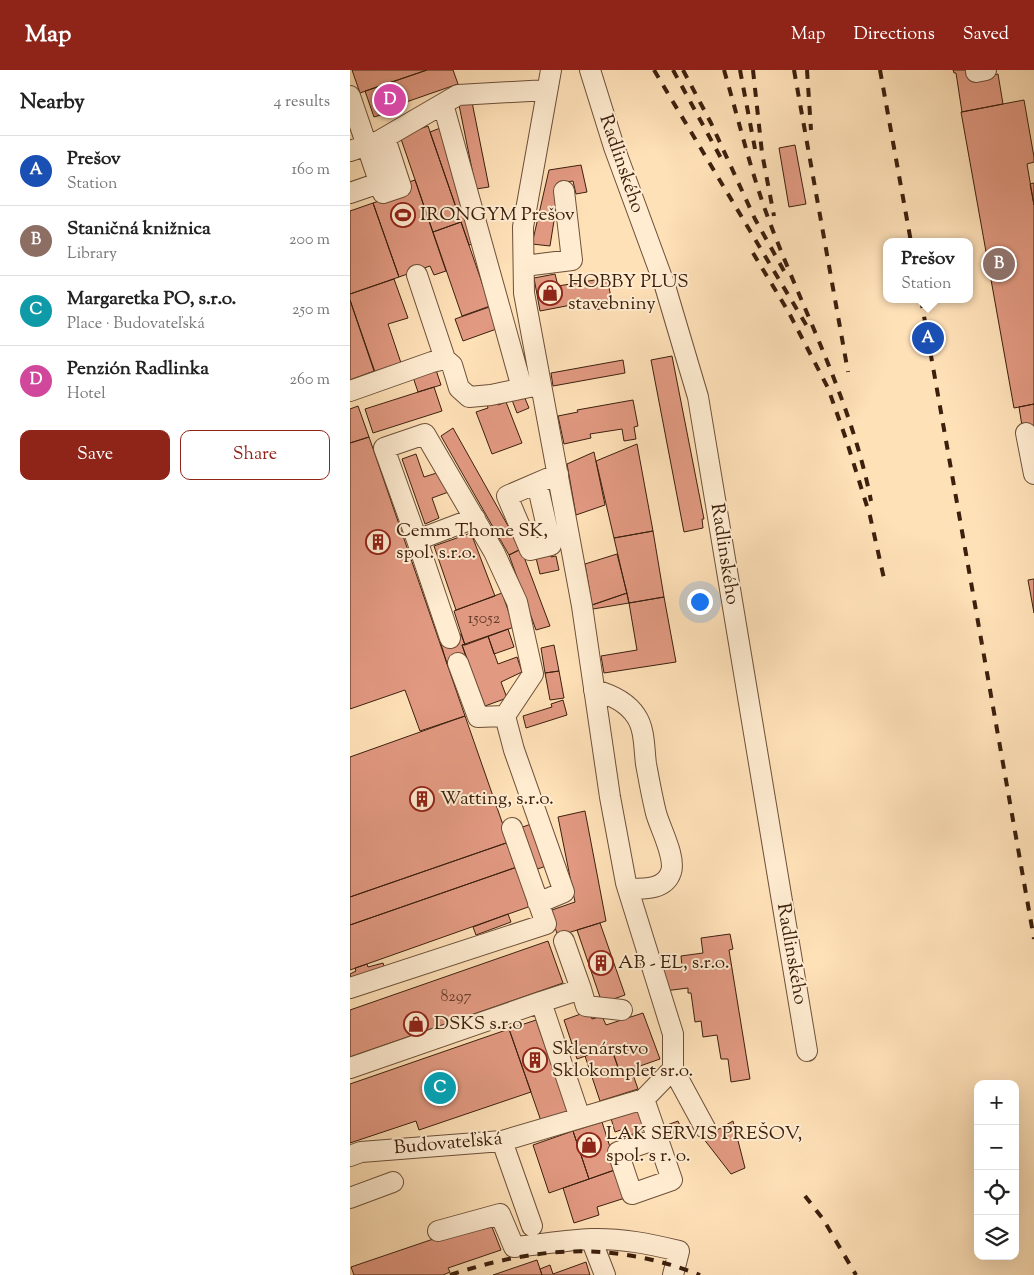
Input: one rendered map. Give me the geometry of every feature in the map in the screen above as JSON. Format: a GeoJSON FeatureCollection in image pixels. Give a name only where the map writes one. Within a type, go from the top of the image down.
{"type":"FeatureCollection","features":[{"type":"Feature","properties":{"kind":"street"},"geometry":{"type":"LineString","coordinates":[[551,70],[523,227],[524,293],[582,606],[610,797],[628,889],[673,1034],[673,1069],[705,1128]]}},
{"type":"Feature","properties":{"kind":"street","name":"Radlinského"},"geometry":{"type":"LineString","coordinates":[[590,70],[614,147],[665,286],[698,397],[807,1051]]}},
{"type":"Feature","properties":{"kind":"street"},"geometry":{"type":"LineString","coordinates":[[367,145],[458,95],[547,90]]}},
{"type":"Feature","properties":{"kind":"street"},"geometry":{"type":"LineString","coordinates":[[350,96],[379,183],[350,193]]}},
{"type":"Feature","properties":{"kind":"street"},"geometry":{"type":"LineString","coordinates":[[443,104],[522,388]]}},
{"type":"Feature","properties":{"kind":"street"},"geometry":{"type":"LineString","coordinates":[[524,266],[572,260],[564,191]]}},
{"type":"Feature","properties":{"kind":"street"},"geometry":{"type":"LineString","coordinates":[[417,275],[445,359],[452,365],[459,388],[468,397],[491,395],[541,384]]}},
{"type":"Feature","properties":{"kind":"street"},"geometry":{"type":"LineString","coordinates":[[350,391],[445,359]]}},
{"type":"Feature","properties":{"kind":"street"},"geometry":{"type":"LineString","coordinates":[[450,638],[418,540],[384,448],[426,434],[494,552],[517,602],[533,674],[505,716],[514,750],[564,892],[538,903]]}},
{"type":"Feature","properties":{"kind":"street"},"geometry":{"type":"LineString","coordinates":[[1026,434],[1034,474]]}},
{"type":"Feature","properties":{"kind":"street"},"geometry":{"type":"LineString","coordinates":[[537,483],[558,474]]}},
{"type":"Feature","properties":{"kind":"street"},"geometry":{"type":"LineString","coordinates":[[418,540],[474,518]]}},
{"type":"Feature","properties":{"kind":"street"},"geometry":{"type":"LineString","coordinates":[[458,663],[478,717],[505,716]]}},
{"type":"Feature","properties":{"kind":"street"},"geometry":{"type":"LineString","coordinates":[[594,690],[618,700],[636,715],[641,726],[656,814],[671,858],[671,871],[667,879],[656,888],[628,889]]}},
{"type":"Feature","properties":{"kind":"street"},"geometry":{"type":"LineString","coordinates":[[350,988],[546,924],[512,828]]}},
{"type":"Feature","properties":{"kind":"street"},"geometry":{"type":"LineString","coordinates":[[564,941],[586,1006],[622,1010]]}},
{"type":"Feature","properties":{"kind":"street"},"geometry":{"type":"LineString","coordinates":[[350,1068],[581,989]]}},
{"type":"Feature","properties":{"kind":"street"},"geometry":{"type":"LineString","coordinates":[[541,1002],[580,1118]]}},
{"type":"Feature","properties":{"kind":"street"},"geometry":{"type":"LineString","coordinates":[[657,1139],[644,1099],[673,1069]]}},
{"type":"Feature","properties":{"kind":"street","name":"Budovateľská"},"geometry":{"type":"LineString","coordinates":[[350,1156],[361,1152],[502,1141],[644,1099]]}},
{"type":"Feature","properties":{"kind":"street"},"geometry":{"type":"LineString","coordinates":[[502,1141],[532,1226]]}},
{"type":"Feature","properties":{"kind":"street","name":"Budovateľská"},"geometry":{"type":"LineString","coordinates":[[350,1198],[393,1182]]}},
{"type":"Feature","properties":{"kind":"street"},"geometry":{"type":"LineString","coordinates":[[438,1231],[500,1214],[514,1247],[591,1239],[624,1241],[679,1252],[673,1275]]}},
{"type":"Feature","properties":{"kind":"street"},"geometry":{"type":"LineString","coordinates":[[591,1239],[605,1275]]}},
{"type":"Feature","properties":{"kind":"building"},"geometry":{"type":"Polygon","coordinates":[[[352,70],[427,70],[360,93],[352,70]]]}},
{"type":"Feature","properties":{"kind":"building"},"geometry":{"type":"Polygon","coordinates":[[[427,70],[453,70],[458,84],[386,109],[387,113],[374,117],[365,91],[427,70]]]}},
{"type":"Feature","properties":{"kind":"building"},"geometry":{"type":"Polygon","coordinates":[[[953,70],[970,70],[971,79],[998,74],[1003,104],[962,112],[956,73],[953,70]]]}},
{"type":"Feature","properties":{"kind":"building"},"geometry":{"type":"Polygon","coordinates":[[[1024,100],[1034,157],[1034,162],[1027,164],[1034,205],[1034,404],[1014,408],[961,112],[1024,100]]]}},
{"type":"Feature","properties":{"kind":"building"},"geometry":{"type":"Polygon","coordinates":[[[472,102],[489,187],[476,189],[459,105],[472,102]]]}},
{"type":"Feature","properties":{"kind":"building"},"geometry":{"type":"Polygon","coordinates":[[[428,126],[461,222],[433,232],[400,136],[428,126]]]}},
{"type":"Feature","properties":{"kind":"building"},"geometry":{"type":"Polygon","coordinates":[[[443,127],[480,242],[469,245],[430,132],[443,127]]]}},
{"type":"Feature","properties":{"kind":"building"},"geometry":{"type":"Polygon","coordinates":[[[795,145],[806,204],[789,207],[779,148],[795,145]]]}},
{"type":"Feature","properties":{"kind":"building"},"geometry":{"type":"Polygon","coordinates":[[[581,165],[587,192],[576,194],[573,181],[560,183],[550,246],[532,244],[549,170],[581,165]]]}},
{"type":"Feature","properties":{"kind":"building"},"geometry":{"type":"Polygon","coordinates":[[[415,180],[446,271],[434,275],[430,266],[399,277],[373,203],[406,192],[403,184],[415,180]]]}},
{"type":"Feature","properties":{"kind":"building"},"geometry":{"type":"Polygon","coordinates":[[[1034,183],[1034,205],[1030,184],[1034,183]]]}},
{"type":"Feature","properties":{"kind":"building"},"geometry":{"type":"Polygon","coordinates":[[[373,203],[399,277],[350,294],[350,211],[373,203]]]}},
{"type":"Feature","properties":{"kind":"building"},"geometry":{"type":"Polygon","coordinates":[[[461,222],[490,306],[462,316],[433,232],[461,222]]]}},
{"type":"Feature","properties":{"kind":"building"},"geometry":{"type":"Polygon","coordinates":[[[555,274],[558,286],[607,278],[613,307],[594,310],[592,301],[540,311],[534,278],[555,274]]]}},
{"type":"Feature","properties":{"kind":"building"},"geometry":{"type":"Polygon","coordinates":[[[394,279],[408,318],[388,324],[401,363],[375,372],[350,300],[350,294],[394,279]]]}},
{"type":"Feature","properties":{"kind":"building"},"geometry":{"type":"Polygon","coordinates":[[[350,300],[374,371],[350,380],[350,300]]]}},
{"type":"Feature","properties":{"kind":"building"},"geometry":{"type":"Polygon","coordinates":[[[495,305],[502,327],[463,341],[455,319],[495,305]]]}},
{"type":"Feature","properties":{"kind":"building"},"geometry":{"type":"Polygon","coordinates":[[[672,356],[704,519],[702,519],[703,528],[684,532],[651,360],[672,356]]]}},
{"type":"Feature","properties":{"kind":"building"},"geometry":{"type":"Polygon","coordinates":[[[623,360],[625,373],[553,386],[551,373],[623,360]]]}},
{"type":"Feature","properties":{"kind":"building"},"geometry":{"type":"Polygon","coordinates":[[[435,367],[441,385],[418,392],[412,374],[435,367]]]}},
{"type":"Feature","properties":{"kind":"building"},"geometry":{"type":"Polygon","coordinates":[[[434,387],[442,411],[373,433],[365,409],[434,387]]]}},
{"type":"Feature","properties":{"kind":"building"},"geometry":{"type":"Polygon","coordinates":[[[524,396],[529,408],[517,413],[512,400],[524,396]]]}},
{"type":"Feature","properties":{"kind":"building"},"geometry":{"type":"Polygon","coordinates":[[[633,400],[638,426],[634,427],[636,439],[624,441],[622,429],[590,434],[591,438],[564,444],[558,416],[578,412],[577,410],[633,400]]]}},
{"type":"Feature","properties":{"kind":"building"},"geometry":{"type":"Polygon","coordinates":[[[497,402],[498,405],[506,402],[522,443],[492,454],[476,412],[488,408],[487,405],[497,402]]]}},
{"type":"Feature","properties":{"kind":"building"},"geometry":{"type":"Polygon","coordinates":[[[1034,404],[1034,430],[1023,432],[1019,407],[1034,404]]]}},
{"type":"Feature","properties":{"kind":"building"},"geometry":{"type":"Polygon","coordinates":[[[358,406],[369,437],[350,443],[350,409],[358,406]]]}},
{"type":"Feature","properties":{"kind":"building"},"geometry":{"type":"Polygon","coordinates":[[[453,428],[521,549],[509,555],[441,436],[453,428]]]}},
{"type":"Feature","properties":{"kind":"building","name":"Cemm Thome SK, spol. s.r.o."},"geometry":{"type":"Polygon","coordinates":[[[369,437],[465,716],[420,731],[405,690],[350,709],[350,443],[369,437]]]}},
{"type":"Feature","properties":{"kind":"building"},"geometry":{"type":"Polygon","coordinates":[[[637,444],[653,531],[614,538],[596,461],[637,444]]]}},
{"type":"Feature","properties":{"kind":"building"},"geometry":{"type":"Polygon","coordinates":[[[594,452],[605,505],[576,515],[567,464],[594,452]]]}},
{"type":"Feature","properties":{"kind":"building"},"geometry":{"type":"Polygon","coordinates":[[[416,454],[424,477],[443,471],[454,490],[432,498],[439,518],[425,524],[402,459],[416,454]]]}},
{"type":"Feature","properties":{"kind":"building"},"geometry":{"type":"Polygon","coordinates":[[[653,531],[664,597],[629,603],[614,538],[653,531]]]}},
{"type":"Feature","properties":{"kind":"building"},"geometry":{"type":"Polygon","coordinates":[[[471,533],[495,596],[456,610],[434,546],[471,533]]]}},
{"type":"Feature","properties":{"kind":"building"},"geometry":{"type":"Polygon","coordinates":[[[521,549],[550,626],[536,630],[509,555],[521,549]]]}},
{"type":"Feature","properties":{"kind":"building"},"geometry":{"type":"Polygon","coordinates":[[[617,554],[627,593],[592,605],[585,564],[617,554]]]}},
{"type":"Feature","properties":{"kind":"building"},"geometry":{"type":"Polygon","coordinates":[[[551,555],[551,557],[556,556],[559,570],[540,574],[536,558],[551,555]]]}},
{"type":"Feature","properties":{"kind":"building"},"geometry":{"type":"Polygon","coordinates":[[[1034,579],[1034,613],[1028,580],[1034,579]]]}},
{"type":"Feature","properties":{"kind":"building"},"geometry":{"type":"Polygon","coordinates":[[[502,593],[514,627],[465,645],[454,611],[502,593]]]}},
{"type":"Feature","properties":{"kind":"building"},"geometry":{"type":"Polygon","coordinates":[[[627,593],[629,603],[593,609],[592,605],[627,593]]]}},
{"type":"Feature","properties":{"kind":"building"},"geometry":{"type":"Polygon","coordinates":[[[664,597],[676,662],[604,673],[601,656],[637,650],[629,603],[664,597]]]}},
{"type":"Feature","properties":{"kind":"building"},"geometry":{"type":"Polygon","coordinates":[[[508,629],[514,647],[494,654],[488,636],[508,629]]]}},
{"type":"Feature","properties":{"kind":"building"},"geometry":{"type":"Polygon","coordinates":[[[461,634],[467,660],[448,667],[440,641],[461,634]]]}},
{"type":"Feature","properties":{"kind":"building"},"geometry":{"type":"Polygon","coordinates":[[[488,636],[498,664],[517,657],[522,672],[501,682],[507,698],[485,706],[462,645],[488,636]]]}},
{"type":"Feature","properties":{"kind":"building"},"geometry":{"type":"Polygon","coordinates":[[[554,645],[559,671],[545,673],[541,648],[554,645]]]}},
{"type":"Feature","properties":{"kind":"building"},"geometry":{"type":"Polygon","coordinates":[[[559,671],[564,698],[550,700],[545,673],[559,671]]]}},
{"type":"Feature","properties":{"kind":"building"},"geometry":{"type":"Polygon","coordinates":[[[563,700],[567,715],[526,728],[523,716],[552,707],[551,704],[563,700]]]}},
{"type":"Feature","properties":{"kind":"building","name":"Watting, s.r.o."},"geometry":{"type":"Polygon","coordinates":[[[465,716],[509,842],[350,897],[350,757],[465,716]]]}},
{"type":"Feature","properties":{"kind":"building"},"geometry":{"type":"Polygon","coordinates":[[[585,811],[606,921],[558,936],[549,911],[575,902],[558,817],[585,811]]]}},
{"type":"Feature","properties":{"kind":"building"},"geometry":{"type":"Polygon","coordinates":[[[534,823],[549,865],[532,871],[517,829],[534,823]]]}},
{"type":"Feature","properties":{"kind":"building"},"geometry":{"type":"Polygon","coordinates":[[[509,842],[517,867],[350,925],[350,897],[509,842]]]}},
{"type":"Feature","properties":{"kind":"building"},"geometry":{"type":"Polygon","coordinates":[[[517,867],[531,906],[350,970],[350,925],[517,867]]]}},
{"type":"Feature","properties":{"kind":"building"},"geometry":{"type":"Polygon","coordinates":[[[508,914],[511,922],[476,935],[473,927],[508,914]]]}},
{"type":"Feature","properties":{"kind":"building","name":"AB - EL, s.r.o."},"geometry":{"type":"Polygon","coordinates":[[[600,923],[625,995],[602,1003],[577,930],[600,923]]]}},
{"type":"Feature","properties":{"kind":"building"},"geometry":{"type":"Polygon","coordinates":[[[730,934],[733,949],[729,950],[750,1079],[731,1082],[728,1059],[721,1059],[717,1035],[703,1037],[701,1021],[695,1022],[691,993],[688,993],[688,988],[664,991],[660,970],[682,966],[681,956],[703,953],[701,938],[730,934]]]}},
{"type":"Feature","properties":{"kind":"building"},"geometry":{"type":"Polygon","coordinates":[[[548,941],[563,983],[350,1057],[350,1010],[548,941]]]}},
{"type":"Feature","properties":{"kind":"building"},"geometry":{"type":"Polygon","coordinates":[[[383,963],[387,975],[353,985],[350,974],[356,971],[355,968],[367,964],[368,967],[383,963]]]}},
{"type":"Feature","properties":{"kind":"building"},"geometry":{"type":"Polygon","coordinates":[[[589,1011],[592,1019],[602,1016],[606,1025],[643,1013],[660,1059],[620,1073],[611,1047],[577,1059],[564,1020],[589,1011]]]}},
{"type":"Feature","properties":{"kind":"building","name":"Sklenárstvo Sklokomplet sr.o."},"geometry":{"type":"Polygon","coordinates":[[[536,1020],[568,1111],[541,1121],[509,1029],[536,1020]]]}},
{"type":"Feature","properties":{"kind":"building"},"geometry":{"type":"Polygon","coordinates":[[[509,1029],[531,1092],[419,1130],[416,1121],[350,1143],[350,1084],[509,1029]]]}},
{"type":"Feature","properties":{"kind":"building"},"geometry":{"type":"Polygon","coordinates":[[[611,1047],[620,1073],[631,1069],[638,1089],[600,1101],[585,1056],[611,1047]]]}},
{"type":"Feature","properties":{"kind":"building"},"geometry":{"type":"Polygon","coordinates":[[[637,1107],[645,1130],[624,1137],[621,1130],[615,1132],[610,1115],[637,1107]]]}},
{"type":"Feature","properties":{"kind":"building"},"geometry":{"type":"Polygon","coordinates":[[[678,1121],[684,1135],[664,1142],[659,1128],[678,1121]]]}},
{"type":"Feature","properties":{"kind":"building"},"geometry":{"type":"Polygon","coordinates":[[[733,1121],[745,1168],[731,1174],[703,1138],[733,1121]]]}},
{"type":"Feature","properties":{"kind":"building"},"geometry":{"type":"Polygon","coordinates":[[[602,1122],[617,1169],[589,1179],[573,1131],[602,1122]]]}},
{"type":"Feature","properties":{"kind":"building"},"geometry":{"type":"Polygon","coordinates":[[[573,1131],[589,1179],[549,1193],[533,1145],[573,1131]]]}},
{"type":"Feature","properties":{"kind":"building"},"geometry":{"type":"Polygon","coordinates":[[[615,1170],[625,1198],[597,1207],[599,1215],[574,1223],[563,1188],[615,1170]]]}},
{"type":"Feature","properties":{"kind":"building"},"geometry":{"type":"Polygon","coordinates":[[[492,1227],[501,1250],[448,1268],[450,1272],[443,1275],[354,1275],[351,1267],[451,1233],[470,1232],[492,1227]]]}},
{"type":"Feature","properties":{"kind":"building"},"geometry":{"type":"Polygon","coordinates":[[[537,1260],[542,1275],[493,1275],[537,1260]]]}},
{"type":"Feature","properties":{"kind":"building"},"geometry":{"type":"Polygon","coordinates":[[[586,1262],[590,1275],[542,1275],[540,1269],[550,1265],[553,1274],[586,1262]]]}},
{"type":"Feature","properties":{"kind":"railway"},"geometry":{"type":"LineString","coordinates":[[654,70],[808,328]]}},
{"type":"Feature","properties":{"kind":"railway"},"geometry":{"type":"LineString","coordinates":[[673,70],[722,160]]}},
{"type":"Feature","properties":{"kind":"railway"},"geometry":{"type":"LineString","coordinates":[[683,70],[711,123],[755,219],[784,271]]}},
{"type":"Feature","properties":{"kind":"railway"},"geometry":{"type":"LineString","coordinates":[[724,70],[763,204],[840,394],[863,465],[871,501]]}},
{"type":"Feature","properties":{"kind":"railway"},"geometry":{"type":"LineString","coordinates":[[740,70],[755,149]]}},
{"type":"Feature","properties":{"kind":"railway"},"geometry":{"type":"LineString","coordinates":[[753,70],[762,153],[774,216]]}},
{"type":"Feature","properties":{"kind":"railway"},"geometry":{"type":"LineString","coordinates":[[794,70],[848,372]]}},
{"type":"Feature","properties":{"kind":"railway"},"geometry":{"type":"LineString","coordinates":[[807,70],[811,130]]}},
{"type":"Feature","properties":{"kind":"railway"},"geometry":{"type":"LineString","coordinates":[[880,70],[910,238]]}},
{"type":"Feature","properties":{"kind":"railway"},"geometry":{"type":"LineString","coordinates":[[753,253],[788,311],[828,388],[870,516],[885,583]]}},
{"type":"Feature","properties":{"kind":"railway"},"geometry":{"type":"LineString","coordinates":[[922,303],[1034,939]]}},
{"type":"Feature","properties":{"kind":"railway"},"geometry":{"type":"LineString","coordinates":[[805,1196],[823,1219],[856,1275]]}},
{"type":"Feature","properties":{"kind":"railway"},"geometry":{"type":"LineString","coordinates":[[450,1275],[514,1258],[575,1251],[606,1252],[637,1257],[668,1264],[700,1275]]}},
{"type":"Feature","properties":{"kind":"place","name":"Penzión Radlinka"},"geometry":{"type":"Point","coordinates":[390,100]}},
{"type":"Feature","properties":{"kind":"place","name":"IRONGYM Prešov"},"geometry":{"type":"Point","coordinates":[403,215]}},
{"type":"Feature","properties":{"kind":"place","name":"Staničná knižnica"},"geometry":{"type":"Point","coordinates":[999,264]}},
{"type":"Feature","properties":{"kind":"place","name":"HOBBY PLUS stavebniny"},"geometry":{"type":"Point","coordinates":[550,293]}},
{"type":"Feature","properties":{"kind":"place","name":"Prešov"},"geometry":{"type":"Point","coordinates":[928,338]}},
{"type":"Feature","properties":{"kind":"place","name":"Cemm Thome SK, spol. s.r.o."},"geometry":{"type":"Point","coordinates":[378,542]}},
{"type":"Feature","properties":{"kind":"place","name":"Watting, s.r.o."},"geometry":{"type":"Point","coordinates":[422,799]}},
{"type":"Feature","properties":{"kind":"place","name":"AB - EL, s.r.o."},"geometry":{"type":"Point","coordinates":[601,963]}},
{"type":"Feature","properties":{"kind":"place","name":"DSKS s.r.o"},"geometry":{"type":"Point","coordinates":[416,1024]}},
{"type":"Feature","properties":{"kind":"place","name":"Sklenárstvo Sklokomplet sr.o."},"geometry":{"type":"Point","coordinates":[535,1060]}},
{"type":"Feature","properties":{"kind":"place","name":"Margaretka PO, s.r.o."},"geometry":{"type":"Point","coordinates":[440,1088]}},
{"type":"Feature","properties":{"kind":"place","name":"LAK SERVIS PREŠOV, spol. s r. o."},"geometry":{"type":"Point","coordinates":[589,1145]}}]}
